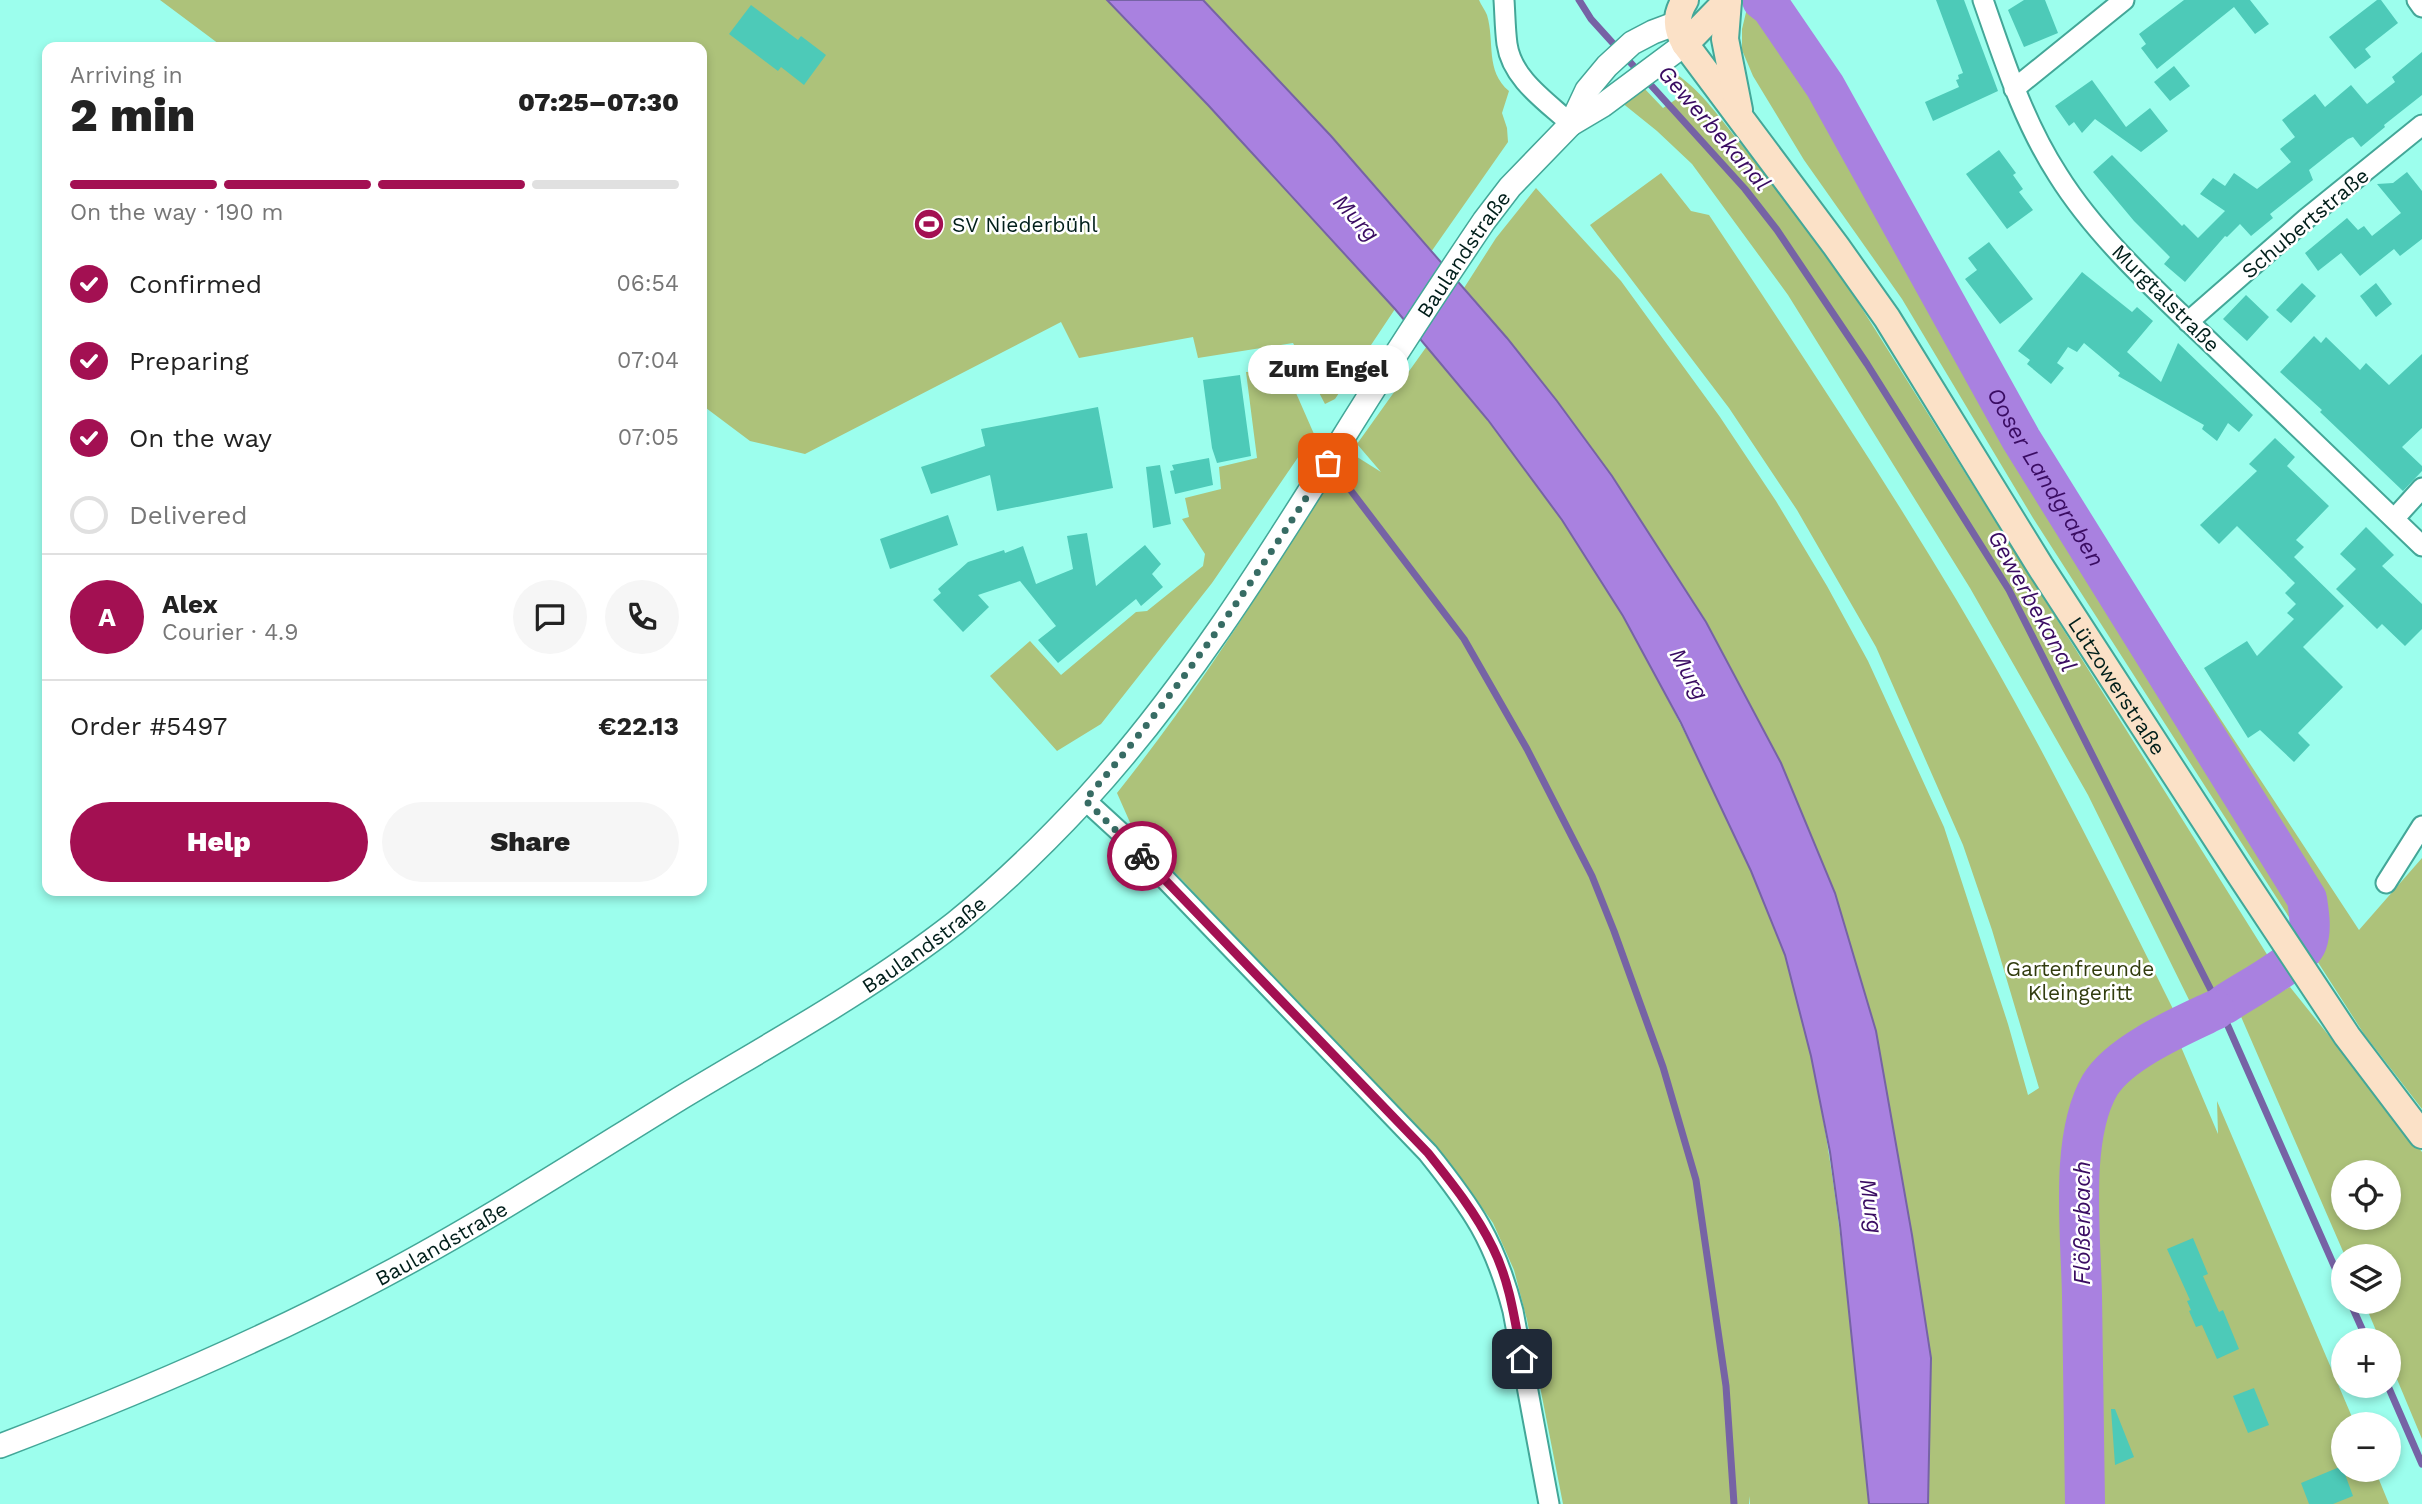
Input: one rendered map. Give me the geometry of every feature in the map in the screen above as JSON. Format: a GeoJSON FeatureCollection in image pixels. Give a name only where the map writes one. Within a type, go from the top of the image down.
{"type":"FeatureCollection","features":[{"type":"Feature","properties":{"kind":"main road","name":"Baulandstraße"},"geometry":{"type":"LineString","coordinates":[[1682,23],[1728,1]]}},
{"type":"Feature","properties":{"kind":"main road"},"geometry":{"type":"LineString","coordinates":[[1728,1],[1725,38],[1740,118]]}},
{"type":"Feature","properties":{"kind":"main road","name":"Lützowerstraße"},"geometry":{"type":"LineString","coordinates":[[1682,23],[1740,118],[1887,318],[2040,566],[2295,958],[2347,1036],[2422,1135]]}},
{"type":"Feature","properties":{"kind":"street"},"geometry":{"type":"LineString","coordinates":[[1504,0],[1507,46],[1515,68],[1528,85],[1571,124]]}},
{"type":"Feature","properties":{"kind":"street","name":"Murgtalstraße"},"geometry":{"type":"LineString","coordinates":[[1983,0],[2032,132],[2059,177],[2101,233],[2188,322],[2422,546]]}},
{"type":"Feature","properties":{"kind":"street"},"geometry":{"type":"LineString","coordinates":[[2014,89],[2124,0]]}},
{"type":"Feature","properties":{"kind":"street"},"geometry":{"type":"LineString","coordinates":[[2417,0],[2422,7]]}},
{"type":"Feature","properties":{"kind":"street","name":"Baulandstraße"},"geometry":{"type":"LineString","coordinates":[[1571,124],[1587,89],[1632,43],[1653,32],[1682,23]]}},
{"type":"Feature","properties":{"kind":"street","name":"Baulandstraße"},"geometry":{"type":"LineString","coordinates":[[0,1446],[291,1323],[393,1270],[507,1204],[864,986],[956,922],[1048,838],[1137,740],[1195,663],[1289,526],[1458,258],[1510,187],[1571,124],[1623,91],[1651,69],[1682,23]]}},
{"type":"Feature","properties":{"kind":"street","name":"Schubertstraße"},"geometry":{"type":"LineString","coordinates":[[2188,322],[2307,218],[2422,125]]}},
{"type":"Feature","properties":{"kind":"street"},"geometry":{"type":"LineString","coordinates":[[2394,519],[2422,488]]}},
{"type":"Feature","properties":{"kind":"street"},"geometry":{"type":"LineString","coordinates":[[1085,800],[1121,834],[1428,1153],[1467,1201],[1494,1250],[1505,1281],[1549,1504]]}},
{"type":"Feature","properties":{"kind":"street"},"geometry":{"type":"LineString","coordinates":[[2386,883],[2422,826]]}},
{"type":"Feature","properties":{"kind":"green space","name":"SV Niederbühl"},"geometry":{"type":"Polygon","coordinates":[[[160,0],[1107,0],[1208,105],[1395,309],[1335,399],[1325,404],[1293,343],[1198,358],[1193,337],[1079,358],[1061,322],[805,454],[750,441],[707,409],[707,42],[216,42],[160,0]]]}},
{"type":"Feature","properties":{"kind":"green space"},"geometry":{"type":"Polygon","coordinates":[[[1203,0],[1479,0],[1487,15],[1494,65],[1501,83],[1509,91],[1502,113],[1508,142],[1431,252],[1331,136],[1203,0]]]}},
{"type":"Feature","properties":{"kind":"green space"},"geometry":{"type":"Polygon","coordinates":[[[1749,0],[1778,0],[1800,22],[1928,243],[2000,383],[2359,930],[2422,858],[2422,1109],[2364,1034],[2033,518],[1902,299],[1804,160],[1753,76],[1742,50],[1742,29],[1749,0]]]}},
{"type":"Feature","properties":{"kind":"green space"},"geometry":{"type":"Polygon","coordinates":[[[1676,74],[1703,97],[1785,201],[1856,299],[2268,956],[2192,1006],[2088,795],[1970,588],[1788,295],[1692,164],[1621,102],[1642,86],[1663,108],[1681,96],[1660,75],[1676,74]]]}},
{"type":"Feature","properties":{"kind":"green space","name":"Gartenfreunde Kleingeritt"},"geometry":{"type":"Polygon","coordinates":[[[1661,173],[1691,211],[1709,215],[1926,550],[1986,650],[2043,754],[2177,1017],[2111,1057],[2081,1108],[2072,1157],[2077,1504],[1928,1504],[1931,1358],[1876,1031],[1835,893],[1781,763],[1706,621],[1612,476],[1507,338],[1464,288],[1496,238],[1536,188],[1621,281],[1720,417],[1776,501],[1868,661],[1944,827],[2008,1024],[2028,1095],[2039,1088],[1992,930],[1963,845],[1876,647],[1797,510],[1729,408],[1590,225],[1661,173]]]}},
{"type":"Feature","properties":{"kind":"green space"},"geometry":{"type":"Polygon","coordinates":[[[1427,346],[1557,512],[1625,619],[1684,731],[1772,917],[1786,958],[1809,1047],[1826,1138],[1862,1412],[1869,1504],[1750,1504],[1750,1496],[1749,1504],[1563,1504],[1527,1320],[1514,1270],[1493,1223],[1453,1167],[1132,827],[1117,793],[1238,626],[1346,450],[1381,472],[1357,444],[1427,346]]]}},
{"type":"Feature","properties":{"kind":"green space"},"geometry":{"type":"Polygon","coordinates":[[[1273,371],[1296,393],[1314,434],[1212,583],[1101,724],[1057,751],[990,676],[1030,641],[1061,675],[1136,612],[1147,611],[1203,566],[1205,554],[1182,519],[1189,517],[1185,498],[1221,489],[1219,467],[1257,458],[1246,372],[1273,371]]]}},
{"type":"Feature","properties":{"kind":"green space"},"geometry":{"type":"Polygon","coordinates":[[[2290,987],[2422,1152],[2422,1439],[2401,1389],[2401,1328],[2375,1328],[2369,1314],[2401,1314],[2401,1244],[2340,1244],[2334,1230],[2401,1230],[2401,1160],[2331,1160],[2331,1224],[2239,1012],[2290,987]]]}},
{"type":"Feature","properties":{"kind":"green space"},"geometry":{"type":"Polygon","coordinates":[[[2176,1035],[2218,1134],[2217,1101],[2331,1368],[2331,1398],[2344,1398],[2350,1412],[2331,1412],[2331,1482],[2380,1482],[2389,1504],[2090,1504],[2087,1161],[2096,1110],[2105,1090],[2119,1072],[2176,1035]]]}},
{"type":"Feature","properties":{"kind":"water","name":"Murg"},"geometry":{"type":"Polygon","coordinates":[[[1107,0],[1203,0],[1331,136],[1507,338],[1612,476],[1706,622],[1781,763],[1835,893],[1876,1031],[1931,1358],[1928,1504],[1869,1504],[1830,1152],[1811,1056],[1785,955],[1751,871],[1681,723],[1623,616],[1562,520],[1488,420],[1395,309],[1208,105],[1107,0]]]}},
{"type":"Feature","properties":{"kind":"building"},"geometry":{"type":"Polygon","coordinates":[[[1936,0],[1964,0],[1998,91],[1933,121],[1925,102],[1959,87],[1956,80],[1959,79],[1958,75],[1963,73],[1936,0]]]}},
{"type":"Feature","properties":{"kind":"building"},"geometry":{"type":"Polygon","coordinates":[[[2024,0],[2045,0],[2058,33],[2024,47],[2008,10],[2024,0]]]}},
{"type":"Feature","properties":{"kind":"building"},"geometry":{"type":"Polygon","coordinates":[[[2184,0],[2250,0],[2269,24],[2255,34],[2234,7],[2157,69],[2141,48],[2146,44],[2139,34],[2184,0]]]}},
{"type":"Feature","properties":{"kind":"building"},"geometry":{"type":"Polygon","coordinates":[[[2377,0],[2381,0],[2398,23],[2365,49],[2371,57],[2355,69],[2329,37],[2377,0]]]}},
{"type":"Feature","properties":{"kind":"building"},"geometry":{"type":"Polygon","coordinates":[[[751,5],[798,40],[801,36],[826,55],[804,85],[781,67],[778,71],[729,34],[751,5]]]}},
{"type":"Feature","properties":{"kind":"building"},"geometry":{"type":"Polygon","coordinates":[[[2422,52],[2422,95],[2361,147],[2353,137],[2348,139],[2309,170],[2313,180],[2270,214],[2273,218],[2251,236],[2240,224],[2225,236],[2185,282],[2164,264],[2170,257],[2134,221],[2093,172],[2112,155],[2182,226],[2184,224],[2198,238],[2225,211],[2200,194],[2213,178],[2225,186],[2234,173],[2257,189],[2291,162],[2280,149],[2295,137],[2282,120],[2315,94],[2325,107],[2351,85],[2367,104],[2395,82],[2392,77],[2422,52]]]}},
{"type":"Feature","properties":{"kind":"building"},"geometry":{"type":"Polygon","coordinates":[[[2174,66],[2190,86],[2170,101],[2154,82],[2174,66]]]}},
{"type":"Feature","properties":{"kind":"building"},"geometry":{"type":"Polygon","coordinates":[[[2092,80],[2126,127],[2150,108],[2168,131],[2141,152],[2095,119],[2082,133],[2074,122],[2069,126],[2055,106],[2092,80]]]}},
{"type":"Feature","properties":{"kind":"building"},"geometry":{"type":"Polygon","coordinates":[[[1999,150],[2016,173],[2013,175],[2023,189],[2019,192],[2033,210],[2007,229],[1966,174],[1999,150]]]}},
{"type":"Feature","properties":{"kind":"building"},"geometry":{"type":"Polygon","coordinates":[[[2407,172],[2422,191],[2422,239],[2400,256],[2394,249],[2360,276],[2341,253],[2318,271],[2305,253],[2347,218],[2358,230],[2364,226],[2372,236],[2401,213],[2377,184],[2393,183],[2407,172]]]}},
{"type":"Feature","properties":{"kind":"building"},"geometry":{"type":"Polygon","coordinates":[[[1989,242],[2033,299],[2000,324],[1965,279],[1977,270],[1968,258],[1989,242]]]}},
{"type":"Feature","properties":{"kind":"building"},"geometry":{"type":"Polygon","coordinates":[[[2082,272],[2132,312],[2137,307],[2153,321],[2127,352],[2161,382],[2178,343],[2253,415],[2239,432],[2228,423],[2217,441],[2202,429],[2204,425],[2118,376],[2120,373],[2084,343],[2077,352],[2068,347],[2057,363],[2064,368],[2051,384],[2027,364],[2030,360],[2018,351],[2082,272]]]}},
{"type":"Feature","properties":{"kind":"building"},"geometry":{"type":"Polygon","coordinates":[[[2302,283],[2316,296],[2291,323],[2276,310],[2302,283]]]}},
{"type":"Feature","properties":{"kind":"building"},"geometry":{"type":"Polygon","coordinates":[[[2376,283],[2392,304],[2376,317],[2360,296],[2376,283]]]}},
{"type":"Feature","properties":{"kind":"building"},"geometry":{"type":"Polygon","coordinates":[[[2246,295],[2269,317],[2247,341],[2223,319],[2246,295]]]}},
{"type":"Feature","properties":{"kind":"building"},"geometry":{"type":"Polygon","coordinates":[[[2314,336],[2321,343],[2326,337],[2360,370],[2366,363],[2389,385],[2422,354],[2422,428],[2402,447],[2422,466],[2422,471],[2403,491],[2280,372],[2314,336]]]}},
{"type":"Feature","properties":{"kind":"building"},"geometry":{"type":"Polygon","coordinates":[[[1240,375],[1251,456],[1217,463],[1212,448],[1203,380],[1240,375]]]}},
{"type":"Feature","properties":{"kind":"building"},"geometry":{"type":"Polygon","coordinates":[[[1098,407],[1113,488],[997,511],[990,475],[931,494],[921,467],[985,446],[981,429],[1098,407]]]}},
{"type":"Feature","properties":{"kind":"building"},"geometry":{"type":"Polygon","coordinates":[[[2275,438],[2295,457],[2287,466],[2329,506],[2296,540],[2304,547],[2294,557],[2344,606],[2303,647],[2343,687],[2298,733],[2310,745],[2294,762],[2260,730],[2248,738],[2204,668],[2247,641],[2257,656],[2294,619],[2287,613],[2296,604],[2285,593],[2295,583],[2237,526],[2219,544],[2200,525],[2257,471],[2249,464],[2275,438]]]}},
{"type":"Feature","properties":{"kind":"building"},"geometry":{"type":"Polygon","coordinates":[[[1209,458],[1213,485],[1175,494],[1170,471],[1174,470],[1172,465],[1209,458]]]}},
{"type":"Feature","properties":{"kind":"building"},"geometry":{"type":"Polygon","coordinates":[[[1160,465],[1171,524],[1153,528],[1146,467],[1160,465]]]}},
{"type":"Feature","properties":{"kind":"building"},"geometry":{"type":"Polygon","coordinates":[[[948,515],[958,545],[890,569],[880,539],[948,515]]]}},
{"type":"Feature","properties":{"kind":"building"},"geometry":{"type":"Polygon","coordinates":[[[2366,527],[2394,555],[2382,566],[2422,604],[2422,629],[2405,646],[2382,624],[2377,629],[2336,589],[2356,569],[2340,554],[2366,527]]]}},
{"type":"Feature","properties":{"kind":"building"},"geometry":{"type":"Polygon","coordinates":[[[1087,533],[1096,586],[1145,545],[1161,564],[1152,574],[1163,587],[1141,606],[1136,599],[1058,663],[1038,640],[1056,626],[1020,581],[978,595],[989,607],[963,632],[933,600],[941,593],[938,589],[968,562],[1004,550],[1005,553],[1023,546],[1036,584],[1073,569],[1067,536],[1087,533]]]}},
{"type":"Feature","properties":{"kind":"building"},"geometry":{"type":"Polygon","coordinates":[[[2193,1238],[2208,1274],[2203,1276],[2219,1312],[2223,1310],[2239,1349],[2217,1359],[2202,1325],[2196,1327],[2189,1311],[2191,1310],[2187,1301],[2190,1300],[2167,1249],[2193,1238]]]}},
{"type":"Feature","properties":{"kind":"building"},"geometry":{"type":"Polygon","coordinates":[[[2254,1388],[2269,1425],[2248,1433],[2233,1396],[2254,1388]]]}},
{"type":"Feature","properties":{"kind":"building"},"geometry":{"type":"Polygon","coordinates":[[[2111,1409],[2115,1409],[2134,1457],[2115,1465],[2111,1409]]]}},
{"type":"Feature","properties":{"kind":"building"},"geometry":{"type":"Polygon","coordinates":[[[2331,1471],[2331,1482],[2348,1482],[2353,1496],[2333,1504],[2309,1504],[2301,1483],[2331,1471]]]}},
{"type":"Feature","properties":{"kind":"waterway","name":"Gewerbekanal"},"geometry":{"type":"LineString","coordinates":[[1579,0],[1591,19],[1745,189],[1777,230],[1867,364],[2009,590],[2220,1008],[2331,1259]]}},
{"type":"Feature","properties":{"kind":"waterway","name":"Ooser Landgraben"},"geometry":{"type":"LineString","coordinates":[[1762,0],[1771,7],[1825,86],[2021,439],[2307,899],[2309,932],[2302,951],[2283,967],[2225,1004]]}},
{"type":"Feature","properties":{"kind":"waterway"},"geometry":{"type":"LineString","coordinates":[[1339,475],[1464,639],[1527,749],[1592,876],[1614,931],[1663,1067],[1696,1180],[1726,1386],[1734,1504]]}},
{"type":"Feature","properties":{"kind":"waterway","name":"Ooser Landgraben"},"geometry":{"type":"LineString","coordinates":[[2310,923],[2314,918]]}},
{"type":"Feature","properties":{"kind":"waterway","name":"Flößerbach"},"geometry":{"type":"LineString","coordinates":[[2085,1504],[2079,1188],[2080,1159],[2090,1107],[2109,1073],[2136,1051],[2215,1010]]}},
{"type":"Feature","properties":{"kind":"waterway","name":"Gewerbekanal"},"geometry":{"type":"LineString","coordinates":[[2355,1314],[2362,1328]]}},
{"type":"Feature","properties":{"kind":"waterway","name":"Gewerbekanal"},"geometry":{"type":"LineString","coordinates":[[2393,1398],[2422,1464]]}},
{"type":"Feature","properties":{"kind":"way so far"},"geometry":{"type":"LineString","coordinates":[[1142,856],[1085,800],[1146,728],[1195,663],[1289,526],[1328,463]]}},
{"type":"Feature","properties":{"kind":"place","name":"SV Niederbühl"},"geometry":{"type":"Point","coordinates":[929,224]}},
{"type":"Feature","properties":{"kind":"place","name":"Zum Engel"},"geometry":{"type":"Point","coordinates":[1328,463]}},
{"type":"Feature","properties":{"kind":"route"},"geometry":{"type":"LineString","coordinates":[[1142,856],[1428,1153],[1467,1201],[1494,1250],[1505,1281],[1522,1359]]}}]}
